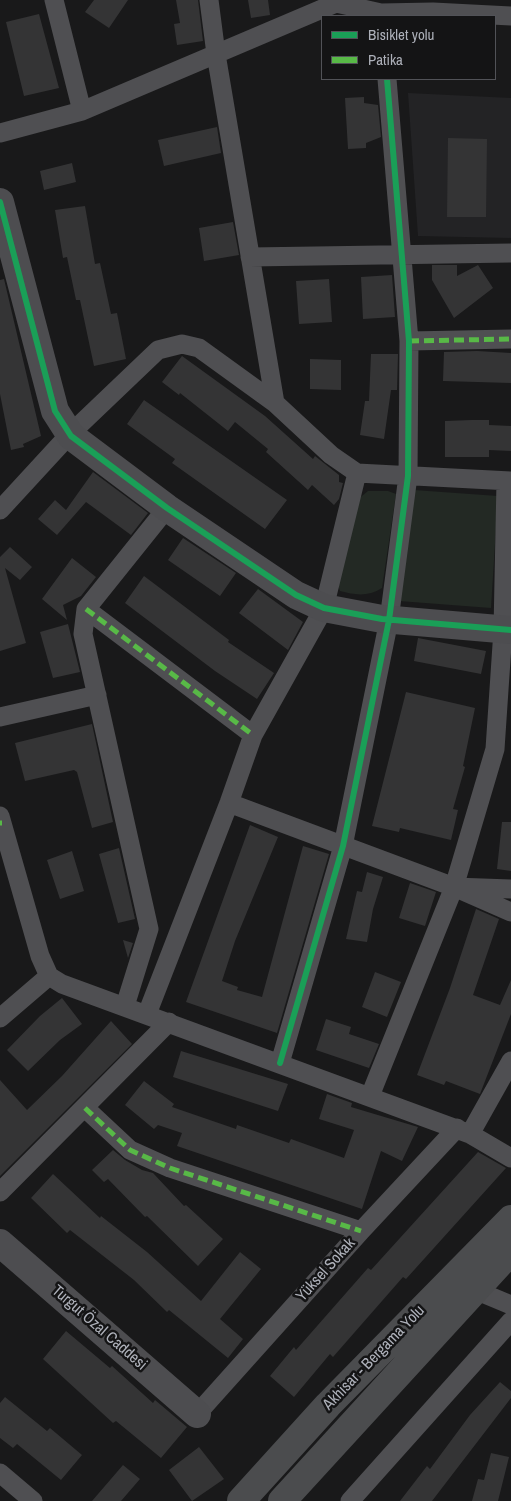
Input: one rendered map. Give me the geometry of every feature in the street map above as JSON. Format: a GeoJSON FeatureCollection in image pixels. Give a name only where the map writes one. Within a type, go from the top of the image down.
{"type":"FeatureCollection","features":[{"type":"Feature","properties":{"kind":"main road","name":"Akhisar - Bergama Yolu"},"geometry":{"type":"LineString","coordinates":[[242,1501],[328,1405],[511,1219]]}},
{"type":"Feature","properties":{"kind":"main road","name":"Akhisar - Bergama Yolu"},"geometry":{"type":"LineString","coordinates":[[282,1501],[511,1252]]}},
{"type":"Feature","properties":{"kind":"street"},"geometry":{"type":"LineString","coordinates":[[54,0],[82,111]]}},
{"type":"Feature","properties":{"kind":"street"},"geometry":{"type":"LineString","coordinates":[[209,0],[216,54],[275,403]]}},
{"type":"Feature","properties":{"kind":"street"},"geometry":{"type":"LineString","coordinates":[[0,133],[82,111],[337,2],[381,15],[433,12],[492,15]]}},
{"type":"Feature","properties":{"kind":"street"},"geometry":{"type":"LineString","coordinates":[[496,15],[511,16]]}},
{"type":"Feature","properties":{"kind":"street"},"geometry":{"type":"LineString","coordinates":[[280,1063],[343,846],[389,620],[408,476],[408,341],[387,80]]}},
{"type":"Feature","properties":{"kind":"street"},"geometry":{"type":"LineString","coordinates":[[0,202],[55,411],[70,434],[167,508],[296,595],[324,608],[389,620],[507,630]]}},
{"type":"Feature","properties":{"kind":"street"},"geometry":{"type":"LineString","coordinates":[[250,256],[511,253]]}},
{"type":"Feature","properties":{"kind":"street"},"geometry":{"type":"LineString","coordinates":[[408,341],[511,339]]}},
{"type":"Feature","properties":{"kind":"street"},"geometry":{"type":"LineString","coordinates":[[0,510],[70,434],[158,350],[182,344],[200,348],[275,403],[330,455],[358,473],[509,481],[503,749],[454,887],[370,1096]]}},
{"type":"Feature","properties":{"kind":"street"},"geometry":{"type":"LineString","coordinates":[[147,1014],[229,803],[253,735],[324,608],[358,473]]}},
{"type":"Feature","properties":{"kind":"street"},"geometry":{"type":"LineString","coordinates":[[125,1006],[149,929],[83,634],[86,609],[167,508]]}},
{"type":"Feature","properties":{"kind":"street"},"geometry":{"type":"LineString","coordinates":[[86,609],[253,735]]}},
{"type":"Feature","properties":{"kind":"street"},"geometry":{"type":"LineString","coordinates":[[0,717],[97,695]]}},
{"type":"Feature","properties":{"kind":"street"},"geometry":{"type":"LineString","coordinates":[[229,803],[454,887],[511,912]]}},
{"type":"Feature","properties":{"kind":"street"},"geometry":{"type":"LineString","coordinates":[[1,821],[40,956],[49,976],[62,984],[463,1131],[511,1158]]}},
{"type":"Feature","properties":{"kind":"street"},"geometry":{"type":"LineString","coordinates":[[454,887],[511,889]]}},
{"type":"Feature","properties":{"kind":"street"},"geometry":{"type":"LineString","coordinates":[[0,1018],[49,976]]}},
{"type":"Feature","properties":{"kind":"street"},"geometry":{"type":"LineString","coordinates":[[0,1192],[170,1022]]}},
{"type":"Feature","properties":{"kind":"street","name":"Yüksel Sokak"},"geometry":{"type":"LineString","coordinates":[[197,1414],[361,1231],[463,1131],[511,1061]]}},
{"type":"Feature","properties":{"kind":"street"},"geometry":{"type":"LineString","coordinates":[[85,1108],[130,1150],[170,1168],[361,1231]]}},
{"type":"Feature","properties":{"kind":"street","name":"Turgut Özal Caddesi"},"geometry":{"type":"LineString","coordinates":[[0,1243],[197,1414]]}},
{"type":"Feature","properties":{"kind":"street"},"geometry":{"type":"LineString","coordinates":[[475,1290],[511,1305]]}},
{"type":"Feature","properties":{"kind":"street"},"geometry":{"type":"LineString","coordinates":[[350,1501],[511,1321]]}},
{"type":"Feature","properties":{"kind":"street"},"geometry":{"type":"LineString","coordinates":[[0,1473],[33,1501]]}},
{"type":"Feature","properties":{"kind":"shaded area"},"geometry":{"type":"Polygon","coordinates":[[[408,93],[511,98],[511,238],[418,236],[408,93]]]}},
{"type":"Feature","properties":{"kind":"shaded area"},"geometry":{"type":"Polygon","coordinates":[[[414,490],[498,496],[491,608],[399,601],[414,490]]]}},
{"type":"Feature","properties":{"kind":"shaded area"},"geometry":{"type":"Polygon","coordinates":[[[368,491],[388,491],[396,494],[382,588],[367,594],[340,591],[336,578],[352,504],[368,491]]]}},
{"type":"Feature","properties":{"kind":"building"},"geometry":{"type":"Polygon","coordinates":[[[94,0],[128,0],[109,28],[85,12],[94,0]]]}},
{"type":"Feature","properties":{"kind":"building"},"geometry":{"type":"Polygon","coordinates":[[[176,0],[198,0],[203,41],[177,45],[174,24],[180,23],[176,0]]]}},
{"type":"Feature","properties":{"kind":"building"},"geometry":{"type":"Polygon","coordinates":[[[248,0],[268,0],[270,15],[251,18],[248,0]]]}},
{"type":"Feature","properties":{"kind":"building"},"geometry":{"type":"Polygon","coordinates":[[[39,14],[59,88],[24,96],[6,22],[39,14]]]}},
{"type":"Feature","properties":{"kind":"building"},"geometry":{"type":"Polygon","coordinates":[[[364,97],[364,103],[378,105],[381,137],[366,143],[366,148],[348,149],[345,98],[364,97]]]}},
{"type":"Feature","properties":{"kind":"building"},"geometry":{"type":"Polygon","coordinates":[[[217,127],[221,153],[164,166],[158,140],[217,127]]]}},
{"type":"Feature","properties":{"kind":"building"},"geometry":{"type":"Polygon","coordinates":[[[448,138],[487,139],[486,217],[447,217],[448,138]]]}},
{"type":"Feature","properties":{"kind":"building"},"geometry":{"type":"Polygon","coordinates":[[[72,163],[76,182],[44,190],[40,171],[72,163]]]}},
{"type":"Feature","properties":{"kind":"building"},"geometry":{"type":"Polygon","coordinates":[[[85,206],[95,264],[100,263],[111,314],[117,313],[126,359],[94,366],[80,300],[76,300],[67,257],[63,258],[55,210],[85,206]]]}},
{"type":"Feature","properties":{"kind":"building"},"geometry":{"type":"Polygon","coordinates":[[[233,222],[239,255],[204,261],[199,228],[233,222]]]}},
{"type":"Feature","properties":{"kind":"building"},"geometry":{"type":"Polygon","coordinates":[[[432,265],[457,265],[457,276],[478,265],[493,288],[454,318],[432,280],[432,265]]]}},
{"type":"Feature","properties":{"kind":"building"},"geometry":{"type":"Polygon","coordinates":[[[392,275],[395,317],[363,319],[361,277],[392,275]]]}},
{"type":"Feature","properties":{"kind":"building"},"geometry":{"type":"Polygon","coordinates":[[[4,279],[41,436],[23,444],[24,447],[11,450],[0,394],[0,280],[4,279]]]}},
{"type":"Feature","properties":{"kind":"building"},"geometry":{"type":"Polygon","coordinates":[[[329,279],[332,322],[299,324],[296,281],[329,279]]]}},
{"type":"Feature","properties":{"kind":"building"},"geometry":{"type":"Polygon","coordinates":[[[444,352],[511,353],[511,383],[443,381],[444,352]]]}},
{"type":"Feature","properties":{"kind":"building"},"geometry":{"type":"Polygon","coordinates":[[[371,354],[398,354],[397,390],[391,390],[384,439],[360,435],[365,401],[369,401],[371,354]]]}},
{"type":"Feature","properties":{"kind":"building"},"geometry":{"type":"Polygon","coordinates":[[[182,356],[265,416],[313,459],[315,456],[339,475],[339,482],[343,483],[339,499],[334,505],[312,485],[308,490],[266,452],[268,449],[235,422],[228,431],[180,393],[179,395],[162,382],[182,356]]]}},
{"type":"Feature","properties":{"kind":"building"},"geometry":{"type":"Polygon","coordinates":[[[310,359],[341,360],[341,390],[310,389],[310,359]]]}},
{"type":"Feature","properties":{"kind":"building"},"geometry":{"type":"Polygon","coordinates":[[[144,400],[287,500],[265,529],[172,463],[175,459],[127,424],[144,400]]]}},
{"type":"Feature","properties":{"kind":"building"},"geometry":{"type":"Polygon","coordinates":[[[489,420],[489,425],[511,426],[511,451],[489,450],[489,457],[445,457],[445,421],[489,420]]]}},
{"type":"Feature","properties":{"kind":"building"},"geometry":{"type":"Polygon","coordinates":[[[93,472],[148,513],[131,535],[86,502],[57,535],[38,519],[55,500],[66,510],[93,472]]]}},
{"type":"Feature","properties":{"kind":"building"},"geometry":{"type":"Polygon","coordinates":[[[183,538],[236,573],[220,596],[168,560],[183,538]]]}},
{"type":"Feature","properties":{"kind":"building"},"geometry":{"type":"Polygon","coordinates":[[[10,547],[32,567],[20,580],[5,568],[26,643],[0,651],[0,557],[10,547]]]}},
{"type":"Feature","properties":{"kind":"building"},"geometry":{"type":"Polygon","coordinates":[[[72,558],[96,577],[81,596],[63,605],[67,620],[42,599],[72,558]]]}},
{"type":"Feature","properties":{"kind":"building"},"geometry":{"type":"Polygon","coordinates":[[[144,576],[229,640],[228,642],[274,673],[257,699],[215,671],[125,603],[144,576]]]}},
{"type":"Feature","properties":{"kind":"building"},"geometry":{"type":"Polygon","coordinates":[[[258,589],[303,622],[288,650],[239,613],[258,589]]]}},
{"type":"Feature","properties":{"kind":"building"},"geometry":{"type":"Polygon","coordinates":[[[68,624],[80,672],[53,678],[40,632],[68,624]]]}},
{"type":"Feature","properties":{"kind":"building"},"geometry":{"type":"Polygon","coordinates":[[[418,638],[486,651],[481,674],[414,661],[418,638]]]}},
{"type":"Feature","properties":{"kind":"building"},"geometry":{"type":"Polygon","coordinates":[[[406,692],[475,708],[463,766],[465,767],[453,809],[458,810],[451,840],[400,828],[399,832],[372,826],[406,692]]]}},
{"type":"Feature","properties":{"kind":"building"},"geometry":{"type":"Polygon","coordinates":[[[92,724],[113,822],[92,828],[77,772],[74,770],[25,781],[15,743],[92,724]]]}},
{"type":"Feature","properties":{"kind":"building"},"geometry":{"type":"Polygon","coordinates":[[[502,822],[511,822],[511,871],[497,869],[502,822]]]}},
{"type":"Feature","properties":{"kind":"building"},"geometry":{"type":"Polygon","coordinates":[[[250,825],[278,837],[235,941],[222,981],[238,987],[237,990],[262,997],[303,846],[329,854],[277,1033],[186,1002],[250,825]]]}},
{"type":"Feature","properties":{"kind":"building"},"geometry":{"type":"Polygon","coordinates":[[[119,848],[135,919],[118,923],[99,854],[119,848]]]}},
{"type":"Feature","properties":{"kind":"building"},"geometry":{"type":"Polygon","coordinates":[[[72,851],[84,891],[60,899],[47,860],[72,851]]]}},
{"type":"Feature","properties":{"kind":"building"},"geometry":{"type":"Polygon","coordinates":[[[367,872],[383,877],[373,909],[367,942],[346,939],[357,891],[362,892],[367,872]]]}},
{"type":"Feature","properties":{"kind":"building"},"geometry":{"type":"Polygon","coordinates":[[[410,883],[436,892],[425,926],[399,918],[410,883]]]}},
{"type":"Feature","properties":{"kind":"building"},"geometry":{"type":"Polygon","coordinates":[[[476,909],[499,919],[473,995],[500,1005],[511,980],[511,1014],[480,1094],[446,1081],[444,1085],[417,1075],[450,988],[476,909]]]}},
{"type":"Feature","properties":{"kind":"building"},"geometry":{"type":"Polygon","coordinates":[[[123,940],[133,943],[128,958],[123,940]]]}},
{"type":"Feature","properties":{"kind":"building"},"geometry":{"type":"Polygon","coordinates":[[[375,972],[401,982],[387,1017],[362,1007],[375,972]]]}},
{"type":"Feature","properties":{"kind":"building"},"geometry":{"type":"Polygon","coordinates":[[[62,998],[82,1024],[60,1040],[28,1071],[7,1050],[40,1016],[62,998]]]}},
{"type":"Feature","properties":{"kind":"building"},"geometry":{"type":"Polygon","coordinates":[[[326,1019],[351,1027],[349,1034],[379,1044],[369,1068],[316,1050],[326,1019]]]}},
{"type":"Feature","properties":{"kind":"building"},"geometry":{"type":"Polygon","coordinates":[[[111,1021],[132,1044],[0,1176],[0,1080],[27,1110],[62,1076],[111,1021]]]}},
{"type":"Feature","properties":{"kind":"building"},"geometry":{"type":"Polygon","coordinates":[[[181,1051],[288,1084],[278,1111],[173,1077],[181,1051]]]}},
{"type":"Feature","properties":{"kind":"building"},"geometry":{"type":"Polygon","coordinates":[[[144,1081],[174,1104],[172,1107],[236,1129],[237,1125],[289,1143],[291,1139],[344,1158],[354,1130],[319,1119],[327,1094],[352,1103],[351,1107],[418,1127],[402,1161],[381,1151],[362,1209],[177,1146],[182,1133],[158,1125],[154,1129],[125,1105],[144,1081]]]}},
{"type":"Feature","properties":{"kind":"building"},"geometry":{"type":"Polygon","coordinates":[[[113,1150],[142,1170],[153,1173],[184,1206],[186,1205],[223,1239],[198,1266],[147,1216],[145,1217],[108,1179],[104,1182],[92,1170],[113,1150]]]}},
{"type":"Feature","properties":{"kind":"building"},"geometry":{"type":"Polygon","coordinates":[[[478,1152],[506,1168],[406,1279],[403,1277],[333,1357],[330,1354],[294,1397],[270,1376],[294,1347],[296,1350],[368,1268],[371,1270],[478,1152]]]}},
{"type":"Feature","properties":{"kind":"building"},"geometry":{"type":"Polygon","coordinates":[[[53,1174],[100,1218],[101,1216],[147,1252],[201,1301],[240,1252],[261,1269],[220,1319],[243,1339],[228,1358],[169,1310],[167,1312],[134,1280],[70,1230],[67,1233],[31,1198],[53,1174]]]}},
{"type":"Feature","properties":{"kind":"building"},"geometry":{"type":"Polygon","coordinates":[[[66,1331],[110,1368],[112,1366],[153,1403],[155,1400],[187,1427],[161,1458],[116,1421],[113,1423],[43,1359],[66,1331]]]}},
{"type":"Feature","properties":{"kind":"building"},"geometry":{"type":"Polygon","coordinates":[[[500,1382],[511,1391],[511,1398],[432,1501],[400,1501],[427,1466],[430,1469],[470,1415],[500,1382]]]}},
{"type":"Feature","properties":{"kind":"building"},"geometry":{"type":"Polygon","coordinates":[[[5,1397],[47,1431],[50,1428],[82,1455],[61,1480],[17,1444],[13,1448],[0,1438],[0,1403],[5,1397]]]}},
{"type":"Feature","properties":{"kind":"building"},"geometry":{"type":"Polygon","coordinates":[[[199,1447],[224,1479],[192,1501],[169,1470],[199,1447]]]}},
{"type":"Feature","properties":{"kind":"building"},"geometry":{"type":"Polygon","coordinates":[[[491,1453],[509,1457],[498,1501],[472,1501],[478,1479],[484,1480],[491,1453]]]}},
{"type":"Feature","properties":{"kind":"building"},"geometry":{"type":"Polygon","coordinates":[[[123,1465],[140,1479],[121,1501],[92,1501],[123,1465]]]}},
{"type":"Feature","properties":{"kind":"marked path"},"geometry":{"type":"LineString","coordinates":[[409,341],[511,339]]}},
{"type":"Feature","properties":{"kind":"marked path"},"geometry":{"type":"LineString","coordinates":[[86,609],[253,735]]}},
{"type":"Feature","properties":{"kind":"marked path"},"geometry":{"type":"LineString","coordinates":[[85,1108],[130,1150],[170,1168],[361,1231]]}},
{"type":"Feature","properties":{"kind":"cycle path"},"geometry":{"type":"LineString","coordinates":[[280,1063],[343,846],[389,620],[408,476],[409,341],[387,80]]}},
{"type":"Feature","properties":{"kind":"cycle path"},"geometry":{"type":"LineString","coordinates":[[0,202],[55,411],[71,436],[167,508],[296,595],[324,608],[382,619],[511,630]]}}]}
